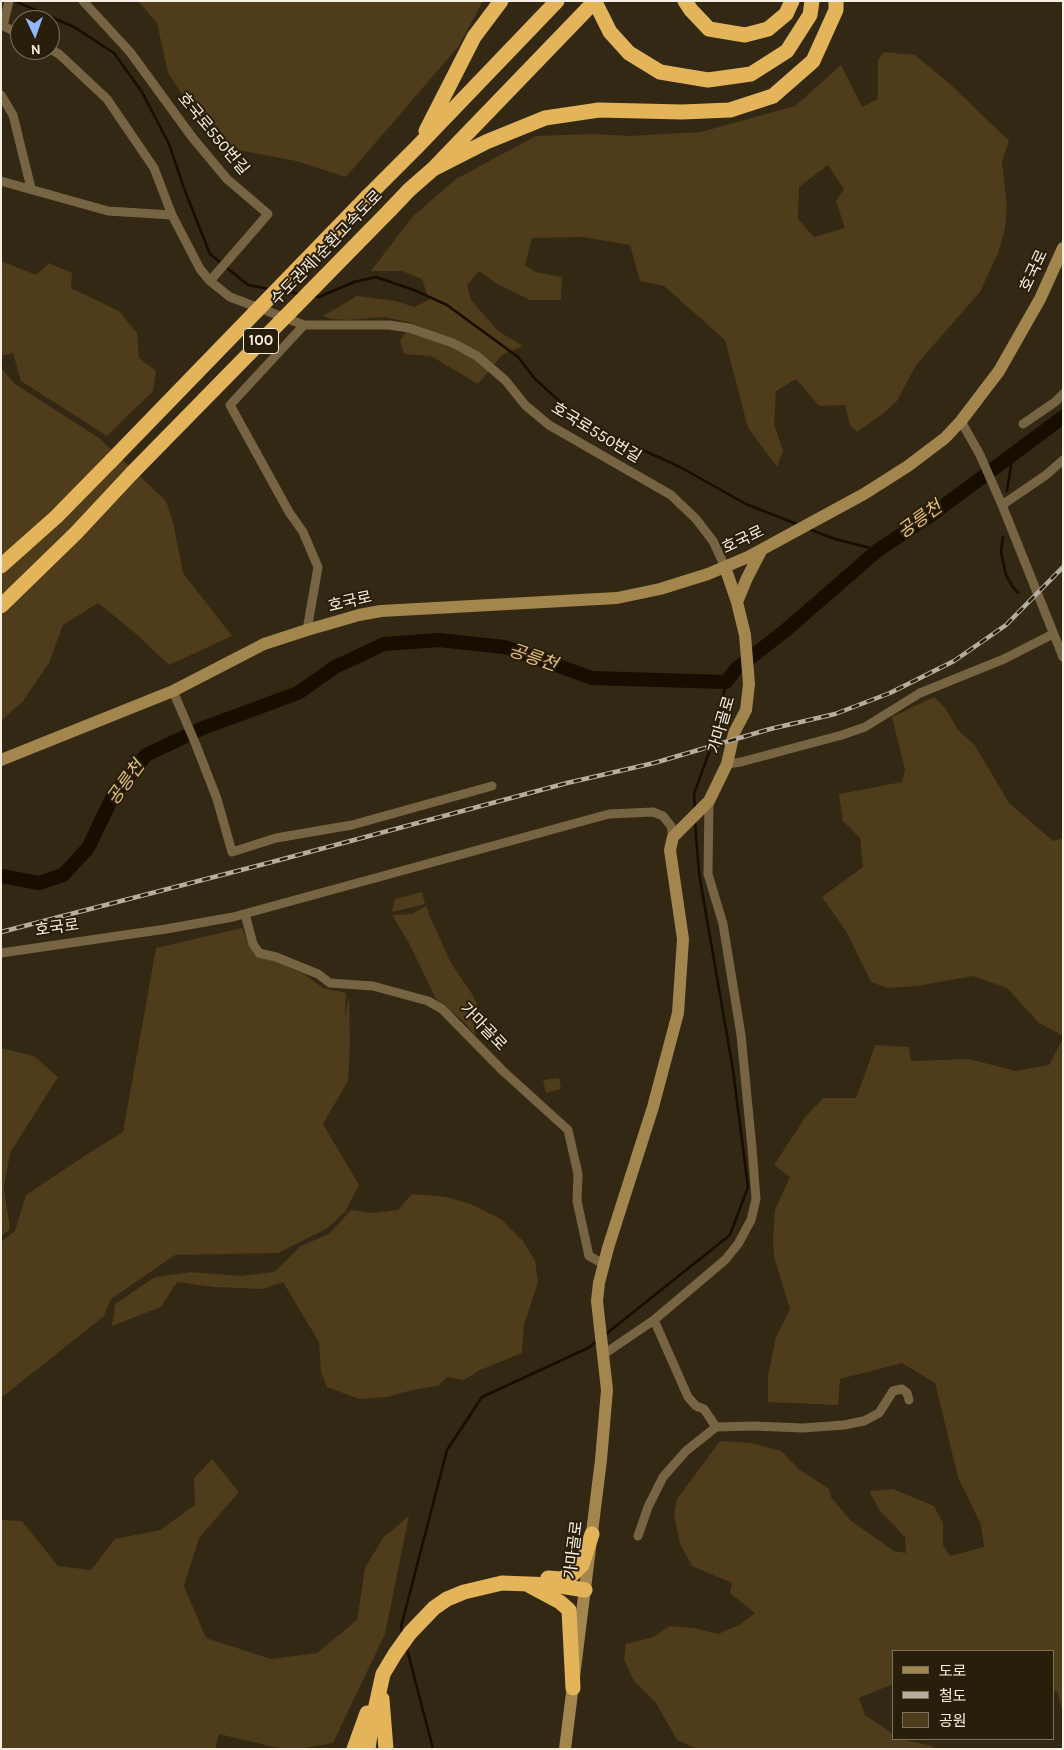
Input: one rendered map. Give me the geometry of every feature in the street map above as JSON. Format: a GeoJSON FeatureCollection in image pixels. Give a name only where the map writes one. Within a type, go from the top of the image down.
{"type":"FeatureCollection","features":[{"type":"Feature","properties":{"kind":"highway"},"geometry":{"type":"LineString","coordinates":[[417,147],[474,37],[501,1]]}},
{"type":"Feature","properties":{"kind":"highway","name":"수도권제1순환고속도로"},"geometry":{"type":"LineString","coordinates":[[1,566],[56,517],[557,1]]}},
{"type":"Feature","properties":{"kind":"highway"},"geometry":{"type":"LineString","coordinates":[[685,1],[709,29],[745,36],[768,28],[786,14],[792,1]]}},
{"type":"Feature","properties":{"kind":"highway"},"geometry":{"type":"LineString","coordinates":[[596,4],[610,32],[629,53],[660,72],[708,80],[751,74],[787,51],[810,14],[812,1]]}},
{"type":"Feature","properties":{"kind":"highway"},"geometry":{"type":"LineString","coordinates":[[433,169],[486,142],[545,118],[599,110],[682,112],[730,110],[773,96],[812,61],[836,10],[836,1]]}},
{"type":"Feature","properties":{"kind":"highway","name":"수도권제1순환고속도로"},"geometry":{"type":"LineString","coordinates":[[1,606],[76,533],[132,473],[409,190],[433,169],[596,4]]}},
{"type":"Feature","properties":{"kind":"highway"},"geometry":{"type":"LineString","coordinates":[[522,1582],[547,1577],[561,1579],[573,1574],[582,1565],[592,1534]]}},
{"type":"Feature","properties":{"kind":"highway"},"geometry":{"type":"LineString","coordinates":[[522,1582],[560,1602],[569,1610],[573,1688]]}},
{"type":"Feature","properties":{"kind":"highway"},"geometry":{"type":"LineString","coordinates":[[368,1749],[384,1674],[395,1654],[420,1621],[434,1608],[447,1599],[502,1583],[522,1582],[585,1590]]}},
{"type":"Feature","properties":{"kind":"highway"},"geometry":{"type":"LineString","coordinates":[[354,1749],[363,1722],[381,1685]]}},
{"type":"Feature","properties":{"kind":"highway"},"geometry":{"type":"LineString","coordinates":[[374,1749],[381,1685]]}},
{"type":"Feature","properties":{"kind":"highway"},"geometry":{"type":"LineString","coordinates":[[381,1685],[386,1749]]}},
{"type":"Feature","properties":{"kind":"main road","name":"호국로"},"geometry":{"type":"LineString","coordinates":[[1,760],[173,691],[264,644],[359,615],[381,611],[617,598],[660,589],[726,567],[793,534],[864,494],[908,466],[945,438],[961,421],[999,372],[1040,299],[1063,248]]}},
{"type":"Feature","properties":{"kind":"main road"},"geometry":{"type":"LineString","coordinates":[[737,602],[761,550]]}},
{"type":"Feature","properties":{"kind":"main road"},"geometry":{"type":"LineString","coordinates":[[726,567],[737,602]]}},
{"type":"Feature","properties":{"kind":"main road","name":"가마골로"},"geometry":{"type":"LineString","coordinates":[[676,835],[709,801],[727,764],[734,733],[746,710],[749,684],[745,634],[737,602]]}},
{"type":"Feature","properties":{"kind":"main road"},"geometry":{"type":"LineString","coordinates":[[604,1264],[653,1107],[678,1013],[683,939],[670,850],[676,835]]}},
{"type":"Feature","properties":{"kind":"main road","name":"가마골로"},"geometry":{"type":"LineString","coordinates":[[565,1749],[601,1460],[607,1390],[597,1301],[604,1264]]}},
{"type":"Feature","properties":{"kind":"street"},"geometry":{"type":"LineString","coordinates":[[3,23],[9,1]]}},
{"type":"Feature","properties":{"kind":"street","name":"호국로550번길"},"geometry":{"type":"LineString","coordinates":[[83,1],[97,19],[130,52],[192,137],[227,179],[268,214],[210,282]]}},
{"type":"Feature","properties":{"kind":"street","name":"호국로550번길"},"geometry":{"type":"LineString","coordinates":[[60,55],[107,99],[154,168],[172,215],[200,269],[210,282],[230,297],[304,325],[389,325],[408,328],[453,343],[477,356],[506,381],[525,406],[549,425],[671,495],[696,519],[713,541],[726,567]]}},
{"type":"Feature","properties":{"kind":"street"},"geometry":{"type":"LineString","coordinates":[[1,95],[13,115],[31,188]]}},
{"type":"Feature","properties":{"kind":"street"},"geometry":{"type":"LineString","coordinates":[[1,181],[108,211],[172,215]]}},
{"type":"Feature","properties":{"kind":"street","name":"호국로"},"geometry":{"type":"LineString","coordinates":[[304,325],[230,405],[289,512],[303,532],[318,567],[307,630]]}},
{"type":"Feature","properties":{"kind":"street"},"geometry":{"type":"LineString","coordinates":[[1023,424],[1055,402],[1063,394]]}},
{"type":"Feature","properties":{"kind":"street"},"geometry":{"type":"LineString","coordinates":[[961,421],[980,455],[1002,505],[1063,657]]}},
{"type":"Feature","properties":{"kind":"street"},"geometry":{"type":"LineString","coordinates":[[1002,505],[1046,475],[1063,460]]}},
{"type":"Feature","properties":{"kind":"street"},"geometry":{"type":"LineString","coordinates":[[727,764],[842,735],[864,726],[920,693],[1004,659],[1053,634]]}},
{"type":"Feature","properties":{"kind":"street"},"geometry":{"type":"LineString","coordinates":[[173,691],[217,799],[232,852],[276,838],[352,825],[492,786]]}},
{"type":"Feature","properties":{"kind":"street"},"geometry":{"type":"LineString","coordinates":[[604,1354],[654,1320],[726,1260],[738,1244],[751,1220],[756,1199],[741,1035],[723,924],[708,874],[709,801]]}},
{"type":"Feature","properties":{"kind":"street"},"geometry":{"type":"LineString","coordinates":[[244,914],[609,814],[653,812],[663,816],[676,835]]}},
{"type":"Feature","properties":{"kind":"street","name":"호국로"},"geometry":{"type":"LineString","coordinates":[[1,953],[170,928],[244,914]]}},
{"type":"Feature","properties":{"kind":"street","name":"가마골로"},"geometry":{"type":"LineString","coordinates":[[244,914],[259,953],[276,956],[318,974],[330,982],[373,986],[428,1001],[442,1009],[503,1071],[568,1130],[578,1174],[578,1201],[589,1256],[604,1264]]}},
{"type":"Feature","properties":{"kind":"street"},"geometry":{"type":"LineString","coordinates":[[654,1320],[688,1396],[696,1406],[704,1409],[716,1427]]}},
{"type":"Feature","properties":{"kind":"street"},"geometry":{"type":"LineString","coordinates":[[638,1536],[648,1507],[663,1477],[686,1451],[716,1427],[803,1428],[844,1425],[864,1421],[879,1413],[893,1391],[902,1389],[908,1393],[909,1400]]}},
{"type":"Feature","properties":{"kind":"green space"},"geometry":{"type":"Polygon","coordinates":[[[138,1],[483,1],[458,47],[346,177],[296,161],[238,150],[199,120],[168,73],[157,23],[138,1]]]}},
{"type":"Feature","properties":{"kind":"green space"},"geometry":{"type":"Polygon","coordinates":[[[884,52],[915,55],[949,83],[1009,141],[1002,161],[1007,207],[1005,229],[998,253],[980,292],[916,365],[897,401],[884,413],[857,432],[850,425],[845,405],[819,406],[796,379],[776,391],[774,424],[783,451],[777,467],[748,428],[725,340],[664,286],[640,281],[630,245],[583,237],[532,238],[525,265],[535,272],[562,277],[561,300],[530,300],[497,284],[479,271],[467,285],[471,300],[498,331],[523,346],[502,355],[478,384],[431,356],[404,354],[400,341],[412,323],[384,317],[348,320],[332,319],[323,316],[357,296],[396,301],[414,307],[429,300],[422,279],[402,271],[371,271],[412,217],[456,179],[536,136],[594,134],[629,136],[701,132],[795,106],[841,65],[862,107],[878,99],[878,60],[884,52]],[[828,165],[799,187],[798,219],[814,237],[845,228],[836,201],[844,189],[828,165]]]}},
{"type":"Feature","properties":{"kind":"green space"},"geometry":{"type":"Polygon","coordinates":[[[1,261],[36,275],[49,263],[72,273],[71,288],[119,311],[137,333],[139,358],[156,371],[153,391],[107,436],[21,381],[13,353],[1,356],[1,261]]]}},
{"type":"Feature","properties":{"kind":"green space"},"geometry":{"type":"Polygon","coordinates":[[[1,368],[15,384],[99,438],[166,501],[173,522],[183,573],[232,636],[169,665],[134,632],[98,603],[63,625],[49,663],[23,701],[1,721],[1,368]]]}},
{"type":"Feature","properties":{"kind":"green space"},"geometry":{"type":"Polygon","coordinates":[[[934,697],[945,708],[959,731],[974,744],[1009,803],[1053,841],[1063,838],[1063,1036],[1039,1023],[1007,988],[973,976],[917,986],[888,988],[871,982],[846,931],[822,897],[863,867],[860,838],[843,821],[839,794],[902,782],[905,770],[892,717],[934,697]]]}},
{"type":"Feature","properties":{"kind":"green space"},"geometry":{"type":"Polygon","coordinates":[[[422,892],[425,904],[392,912],[395,899],[422,892]]]}},
{"type":"Feature","properties":{"kind":"green space"},"geometry":{"type":"Polygon","coordinates":[[[426,906],[451,963],[472,994],[483,1016],[472,1018],[476,1036],[462,1020],[436,999],[410,945],[392,915],[412,914],[426,906]]]}},
{"type":"Feature","properties":{"kind":"green space"},"geometry":{"type":"Polygon","coordinates":[[[242,928],[254,955],[272,960],[304,974],[323,988],[346,993],[345,1019],[349,995],[350,1044],[348,1081],[323,1124],[359,1185],[345,1212],[326,1229],[278,1253],[175,1255],[111,1299],[104,1316],[1,1398],[1,1242],[15,1231],[26,1195],[123,1132],[156,948],[242,928]]]}},
{"type":"Feature","properties":{"kind":"green space"},"geometry":{"type":"Polygon","coordinates":[[[1063,1038],[1063,1713],[1057,1691],[1054,1691],[1054,1650],[892,1650],[892,1684],[859,1698],[865,1715],[892,1733],[892,1740],[905,1740],[933,1746],[933,1749],[698,1749],[677,1740],[656,1703],[634,1681],[624,1660],[626,1644],[653,1637],[670,1626],[694,1628],[718,1634],[741,1624],[755,1613],[730,1593],[732,1583],[692,1566],[680,1544],[674,1515],[677,1499],[720,1441],[751,1443],[781,1451],[800,1470],[829,1489],[831,1497],[850,1520],[894,1551],[906,1553],[905,1537],[880,1511],[869,1491],[893,1489],[934,1506],[943,1523],[943,1545],[950,1556],[984,1547],[981,1525],[958,1477],[935,1383],[902,1363],[840,1379],[838,1405],[768,1402],[768,1376],[776,1337],[790,1309],[774,1257],[773,1240],[775,1210],[790,1177],[774,1165],[806,1116],[824,1098],[856,1098],[875,1045],[909,1047],[911,1061],[969,1059],[1016,1071],[1049,1065],[1063,1038]]]}},
{"type":"Feature","properties":{"kind":"green space"},"geometry":{"type":"Polygon","coordinates":[[[1,1048],[34,1056],[58,1077],[10,1153],[4,1187],[10,1229],[1,1237],[1,1048]]]}},
{"type":"Feature","properties":{"kind":"green space"},"geometry":{"type":"Polygon","coordinates":[[[559,1078],[561,1089],[546,1093],[543,1080],[559,1078]]]}},
{"type":"Feature","properties":{"kind":"green space"},"geometry":{"type":"Polygon","coordinates":[[[412,1194],[446,1197],[471,1204],[501,1219],[523,1241],[535,1261],[538,1282],[524,1325],[522,1353],[480,1370],[464,1380],[447,1377],[438,1386],[412,1390],[387,1397],[359,1399],[327,1387],[321,1372],[319,1342],[283,1282],[263,1289],[213,1287],[177,1282],[161,1307],[112,1326],[115,1304],[155,1277],[191,1272],[241,1276],[274,1272],[301,1246],[329,1234],[351,1210],[373,1213],[398,1210],[412,1194]]]}},
{"type":"Feature","properties":{"kind":"green space"},"geometry":{"type":"Polygon","coordinates":[[[212,1459],[239,1492],[199,1538],[184,1586],[206,1638],[271,1659],[317,1653],[357,1620],[365,1568],[383,1538],[409,1516],[385,1634],[333,1743],[300,1749],[282,1749],[219,1734],[215,1749],[1,1749],[1,1520],[22,1521],[58,1566],[91,1570],[115,1539],[160,1530],[195,1505],[194,1478],[212,1459]]]}},
{"type":"Feature","properties":{"kind":"waterway"},"geometry":{"type":"LineString","coordinates":[[15,1],[74,27],[114,53],[142,92],[169,144],[210,254],[248,285],[269,289]]}},
{"type":"Feature","properties":{"kind":"waterway"},"geometry":{"type":"LineString","coordinates":[[314,296],[319,297],[354,282],[376,277],[414,290],[447,305],[518,357],[535,379],[576,416],[614,437],[680,467],[746,504],[799,525]]}},
{"type":"Feature","properties":{"kind":"waterway"},"geometry":{"type":"LineString","coordinates":[[284,291],[301,294]]}},
{"type":"Feature","properties":{"kind":"waterway","name":"공릉천"},"geometry":{"type":"LineString","coordinates":[[1,876],[39,883],[63,875],[88,848],[114,794],[146,755],[203,728],[298,693],[335,667],[384,644],[439,640],[505,647],[592,678],[726,682],[736,669],[786,630],[878,550],[934,513],[1063,417]]}},
{"type":"Feature","properties":{"kind":"waterway"},"geometry":{"type":"LineString","coordinates":[[1007,491],[1013,453]]}},
{"type":"Feature","properties":{"kind":"waterway"},"geometry":{"type":"LineString","coordinates":[[809,529],[835,539],[878,550]]}},
{"type":"Feature","properties":{"kind":"waterway"},"geometry":{"type":"LineString","coordinates":[[1003,537],[1001,552],[1006,575],[1018,593]]}},
{"type":"Feature","properties":{"kind":"waterway"},"geometry":{"type":"LineString","coordinates":[[695,809],[694,794],[716,733],[726,682]]}},
{"type":"Feature","properties":{"kind":"waterway"},"geometry":{"type":"LineString","coordinates":[[606,1334],[730,1235],[748,1187],[733,1070],[699,873],[695,822]]}},
{"type":"Feature","properties":{"kind":"waterway"},"geometry":{"type":"LineString","coordinates":[[403,1634],[401,1627],[447,1450],[482,1397],[588,1348],[597,1341]]}},
{"type":"Feature","properties":{"kind":"waterway"},"geometry":{"type":"LineString","coordinates":[[407,1649],[433,1749]]}},
{"type":"Feature","properties":{"kind":"railway"},"geometry":{"type":"LineString","coordinates":[[1,932],[567,783],[654,763],[770,729],[835,714],[890,693],[954,661],[1006,625],[1063,567]]}}]}
